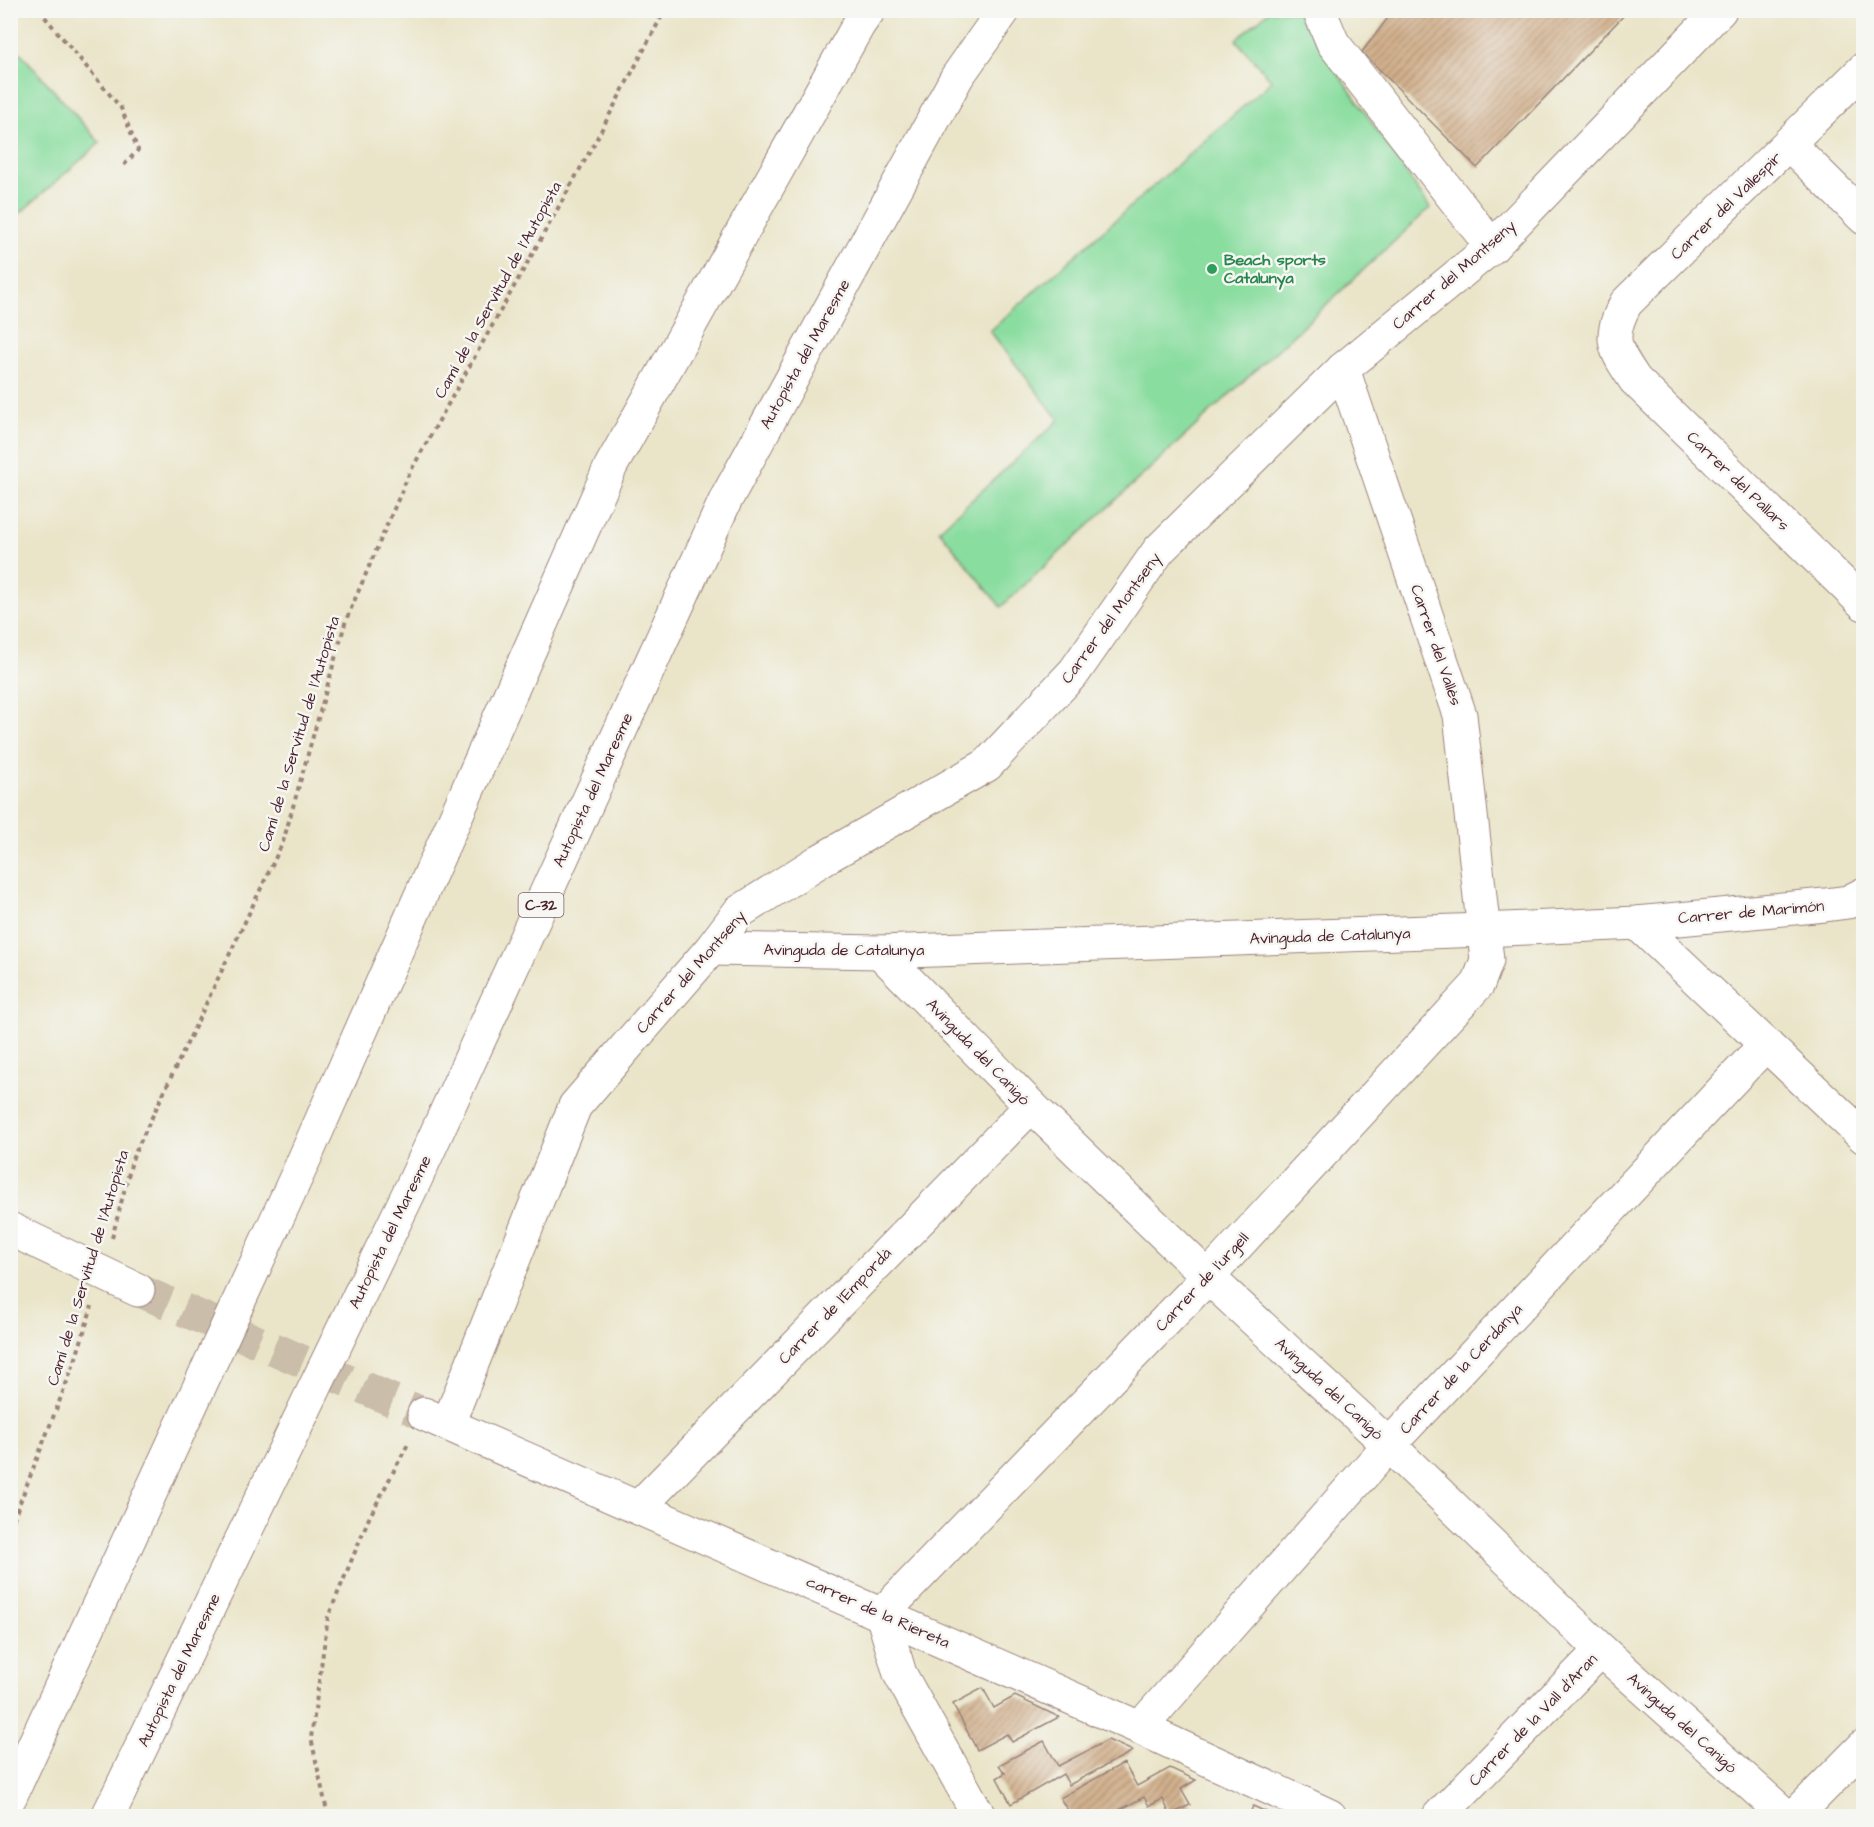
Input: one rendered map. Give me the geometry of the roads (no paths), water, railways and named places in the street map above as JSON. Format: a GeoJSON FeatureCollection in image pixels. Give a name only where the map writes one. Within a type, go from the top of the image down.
{"type":"FeatureCollection","features":[{"type":"Feature","properties":{"kind":"main road"},"geometry":{"type":"LineString","coordinates":[[10,1797],[299,1171],[611,466],[859,24],[869,10]]}},
{"type":"Feature","properties":{"kind":"main road","name":"Autopista del Maresme"},"geometry":{"type":"LineString","coordinates":[[108,1816],[416,1178],[726,499],[957,77],[1004,10]]}},
{"type":"Feature","properties":{"kind":"main road"},"geometry":{"type":"LineString","coordinates":[[1319,10],[1333,44],[1492,247]]}},
{"type":"Feature","properties":{"kind":"main road","name":"Carrer del Montseny"},"geometry":{"type":"LineString","coordinates":[[436,1419],[575,1106],[711,949],[739,912],[821,860],[987,765],[1076,671],[1159,550],[1343,369],[1492,247],[1720,10]]}},
{"type":"Feature","properties":{"kind":"main road","name":"Carrer del Vallespir"},"geometry":{"type":"LineString","coordinates":[[1618,355],[1613,334],[1626,303],[1863,69]]}},
{"type":"Feature","properties":{"kind":"main road"},"geometry":{"type":"LineString","coordinates":[[1789,144],[1863,218]]}},
{"type":"Feature","properties":{"kind":"main road","name":"Carrer del Pallars"},"geometry":{"type":"LineString","coordinates":[[1618,355],[1635,380],[1863,604]]}},
{"type":"Feature","properties":{"kind":"main road","name":"Carrer del Vallès"},"geometry":{"type":"LineString","coordinates":[[1343,369],[1460,715],[1482,930]]}},
{"type":"Feature","properties":{"kind":"main road","name":"Carrer de Marimón"},"geometry":{"type":"LineString","coordinates":[[1637,923],[1825,905],[1848,902],[1863,894]]}},
{"type":"Feature","properties":{"kind":"main road"},"geometry":{"type":"LineString","coordinates":[[1637,923],[1863,1137]]}},
{"type":"Feature","properties":{"kind":"main road","name":"Avinguda de Catalunya"},"geometry":{"type":"LineString","coordinates":[[711,949],[880,952],[1637,923]]}},
{"type":"Feature","properties":{"kind":"main road","name":"Carrer de l'urgell"},"geometry":{"type":"LineString","coordinates":[[882,1614],[1208,1277],[1478,984],[1487,960],[1482,930]]}},
{"type":"Feature","properties":{"kind":"main road","name":"Avinguda del Canigó"},"geometry":{"type":"LineString","coordinates":[[880,952],[1031,1106],[1208,1277],[1389,1445],[1601,1650],[1786,1816]]}},
{"type":"Feature","properties":{"kind":"main road","name":"Carrer de la Cerdanya"},"geometry":{"type":"LineString","coordinates":[[1140,1728],[1389,1445],[1766,1044]]}},
{"type":"Feature","properties":{"kind":"main road","name":"Carrer de l'Empordà"},"geometry":{"type":"LineString","coordinates":[[640,1506],[1031,1106]]}},
{"type":"Feature","properties":{"kind":"main road"},"geometry":{"type":"LineString","coordinates":[[10,1229],[138,1290]]}},
{"type":"Feature","properties":{"kind":"main road","name":"carrer de la Riereta"},"geometry":{"type":"LineString","coordinates":[[436,1419],[640,1506],[1140,1728],[1330,1816]]}},
{"type":"Feature","properties":{"kind":"main road"},"geometry":{"type":"LineString","coordinates":[[882,1614],[900,1674],[979,1816]]}},
{"type":"Feature","properties":{"kind":"main road","name":"Carrer de la Vall d'Aran"},"geometry":{"type":"LineString","coordinates":[[1439,1816],[1601,1650]]}},
{"type":"Feature","properties":{"kind":"main road"},"geometry":{"type":"LineString","coordinates":[[1795,1816],[1863,1746]]}},
{"type":"Feature","properties":{"kind":"tunnel"},"geometry":{"type":"LineString","coordinates":[[138,1290],[424,1414]]}},
{"type":"Feature","properties":{"kind":"place","name":"Beach sports Catalunya"},"geometry":{"type":"Point","coordinates":[1212,269]}}]}
